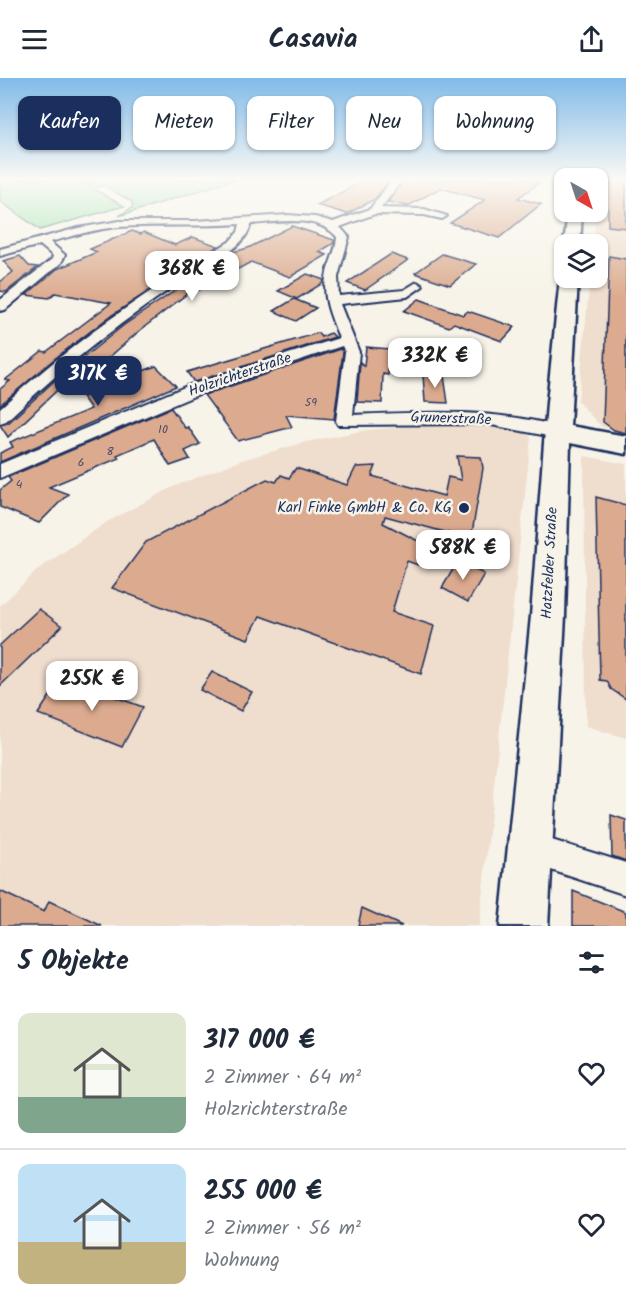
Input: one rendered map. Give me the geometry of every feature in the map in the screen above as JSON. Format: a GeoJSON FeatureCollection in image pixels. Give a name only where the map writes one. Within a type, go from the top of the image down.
{"type":"FeatureCollection","features":[{"type":"Feature","properties":{"kind":"main road","name":"Hatzfelder Straße"},"geometry":{"type":"LineString","coordinates":[[524,926],[548,616],[568,288]]}},
{"type":"Feature","properties":{"kind":"main road"},"geometry":{"type":"LineString","coordinates":[[558,432],[626,445]]}},
{"type":"Feature","properties":{"kind":"street"},"geometry":{"type":"LineString","coordinates":[[0,253],[119,224],[293,219]]}},
{"type":"Feature","properties":{"kind":"street"},"geometry":{"type":"LineString","coordinates":[[306,219],[333,225],[352,219]]}},
{"type":"Feature","properties":{"kind":"street"},"geometry":{"type":"LineString","coordinates":[[0,417],[59,365],[142,300],[233,244],[243,233],[246,221]]}},
{"type":"Feature","properties":{"kind":"street"},"geometry":{"type":"LineString","coordinates":[[333,225],[343,237],[332,277],[333,301],[349,339]]}},
{"type":"Feature","properties":{"kind":"street"},"geometry":{"type":"LineString","coordinates":[[0,307],[57,261],[58,252],[42,241]]}},
{"type":"Feature","properties":{"kind":"street"},"geometry":{"type":"LineString","coordinates":[[333,301],[407,293],[417,286]]}},
{"type":"Feature","properties":{"kind":"street","name":"Grunerstraße"},"geometry":{"type":"LineString","coordinates":[[349,339],[352,352],[344,421],[433,417],[486,418],[558,432]]}},
{"type":"Feature","properties":{"kind":"street","name":"Holzrichterstraße"},"geometry":{"type":"LineString","coordinates":[[0,471],[184,394],[349,339]]}},
{"type":"Feature","properties":{"kind":"street"},"geometry":{"type":"LineString","coordinates":[[530,848],[626,879]]}},
{"type":"Feature","properties":{"kind":"shaded area"},"geometry":{"type":"Polygon","coordinates":[[[608,219],[626,219],[626,431],[602,427],[578,402],[589,288],[608,288],[608,234],[594,234],[595,222],[608,222],[608,219]]]}},
{"type":"Feature","properties":{"kind":"shaded area"},"geometry":{"type":"Polygon","coordinates":[[[448,424],[502,428],[524,432],[531,437],[479,926],[0,926],[0,606],[39,569],[107,522],[175,486],[242,460],[306,442],[367,430],[448,424]]]}},
{"type":"Feature","properties":{"kind":"shaded area"},"geometry":{"type":"Polygon","coordinates":[[[584,456],[626,464],[626,738],[586,726],[584,456]]]}},
{"type":"Feature","properties":{"kind":"green space"},"geometry":{"type":"Polygon","coordinates":[[[24,219],[80,219],[40,230],[24,219]]]}},
{"type":"Feature","properties":{"kind":"building"},"geometry":{"type":"Polygon","coordinates":[[[457,219],[523,219],[499,238],[450,223],[457,219]]]}},
{"type":"Feature","properties":{"kind":"building"},"geometry":{"type":"Polygon","coordinates":[[[608,219],[626,219],[626,228],[608,226],[608,219]]]}},
{"type":"Feature","properties":{"kind":"building"},"geometry":{"type":"Polygon","coordinates":[[[292,226],[334,240],[334,243],[319,252],[327,255],[290,277],[251,262],[195,292],[192,290],[138,332],[77,389],[70,378],[8,437],[0,425],[8,423],[53,382],[124,325],[233,252],[248,248],[292,226]]]}},
{"type":"Feature","properties":{"kind":"building"},"geometry":{"type":"Polygon","coordinates":[[[132,231],[140,234],[144,232],[175,245],[193,237],[218,246],[109,317],[0,405],[0,389],[10,381],[5,380],[111,303],[55,293],[49,298],[26,295],[57,269],[97,252],[90,249],[132,231]]]}},
{"type":"Feature","properties":{"kind":"building"},"geometry":{"type":"Polygon","coordinates":[[[391,254],[408,260],[365,290],[347,283],[391,254]]]}},
{"type":"Feature","properties":{"kind":"building"},"geometry":{"type":"Polygon","coordinates":[[[442,254],[476,264],[450,285],[415,273],[442,254]]]}},
{"type":"Feature","properties":{"kind":"building"},"geometry":{"type":"Polygon","coordinates":[[[20,256],[29,266],[38,267],[6,292],[0,291],[0,282],[13,272],[3,261],[20,256]]]}},
{"type":"Feature","properties":{"kind":"building"},"geometry":{"type":"Polygon","coordinates":[[[609,256],[626,259],[626,433],[614,430],[603,422],[609,256]]]}},
{"type":"Feature","properties":{"kind":"building"},"geometry":{"type":"Polygon","coordinates":[[[307,274],[324,280],[323,283],[297,299],[278,291],[307,274]]]}},
{"type":"Feature","properties":{"kind":"building"},"geometry":{"type":"Polygon","coordinates":[[[294,299],[316,308],[296,321],[274,311],[294,299]]]}},
{"type":"Feature","properties":{"kind":"building"},"geometry":{"type":"Polygon","coordinates":[[[419,299],[463,315],[468,311],[515,327],[502,341],[454,323],[449,327],[404,311],[419,299]]]}},
{"type":"Feature","properties":{"kind":"building"},"geometry":{"type":"Polygon","coordinates":[[[318,333],[321,337],[331,333],[335,337],[194,382],[187,372],[318,333]]]}},
{"type":"Feature","properties":{"kind":"building"},"geometry":{"type":"Polygon","coordinates":[[[366,347],[389,349],[388,375],[383,374],[382,403],[357,402],[360,362],[364,366],[366,347]]]}},
{"type":"Feature","properties":{"kind":"building"},"geometry":{"type":"Polygon","coordinates":[[[341,349],[343,352],[334,419],[286,415],[292,427],[238,441],[204,395],[341,349]]]}},
{"type":"Feature","properties":{"kind":"building"},"geometry":{"type":"Polygon","coordinates":[[[156,366],[176,386],[0,462],[0,453],[13,447],[10,442],[91,409],[81,395],[156,366]]]}},
{"type":"Feature","properties":{"kind":"building"},"geometry":{"type":"Polygon","coordinates":[[[423,375],[444,376],[448,403],[425,402],[423,375]]]}},
{"type":"Feature","properties":{"kind":"building"},"geometry":{"type":"Polygon","coordinates":[[[171,408],[200,444],[185,451],[190,459],[170,466],[154,439],[117,455],[119,458],[49,487],[68,494],[39,523],[0,507],[0,490],[11,481],[8,477],[171,408]]]}},
{"type":"Feature","properties":{"kind":"building"},"geometry":{"type":"Polygon","coordinates":[[[457,456],[481,457],[483,468],[471,539],[385,516],[383,523],[424,544],[418,565],[407,561],[392,612],[434,626],[421,674],[260,616],[248,639],[112,588],[146,542],[267,479],[276,482],[281,475],[289,478],[296,468],[347,485],[356,467],[376,466],[372,476],[444,496],[448,477],[461,480],[457,456]]]}},
{"type":"Feature","properties":{"kind":"building"},"geometry":{"type":"Polygon","coordinates":[[[596,497],[626,505],[626,699],[611,689],[607,681],[600,680],[596,497]]]}},
{"type":"Feature","properties":{"kind":"building"},"geometry":{"type":"Polygon","coordinates":[[[458,561],[484,574],[468,602],[442,588],[458,561]]]}},
{"type":"Feature","properties":{"kind":"building"},"geometry":{"type":"Polygon","coordinates":[[[39,609],[62,626],[0,686],[0,645],[39,609]]]}},
{"type":"Feature","properties":{"kind":"building"},"geometry":{"type":"Polygon","coordinates":[[[212,672],[252,692],[241,711],[200,690],[212,672]]]}},
{"type":"Feature","properties":{"kind":"building"},"geometry":{"type":"Polygon","coordinates":[[[62,678],[143,707],[122,747],[38,714],[62,678]]]}},
{"type":"Feature","properties":{"kind":"building"},"geometry":{"type":"Polygon","coordinates":[[[611,815],[626,820],[626,861],[612,856],[611,815]]]}},
{"type":"Feature","properties":{"kind":"building"},"geometry":{"type":"Polygon","coordinates":[[[0,891],[44,912],[49,901],[102,926],[0,926],[0,891]]]}},
{"type":"Feature","properties":{"kind":"building"},"geometry":{"type":"Polygon","coordinates":[[[573,891],[626,912],[626,926],[573,926],[573,891]]]}},
{"type":"Feature","properties":{"kind":"building"},"geometry":{"type":"Polygon","coordinates":[[[362,908],[402,926],[358,926],[362,908]]]}},
{"type":"Feature","properties":{"kind":"place","name":"Karl Finke GmbH & Co. KG"},"geometry":{"type":"Point","coordinates":[464,508]}}]}
